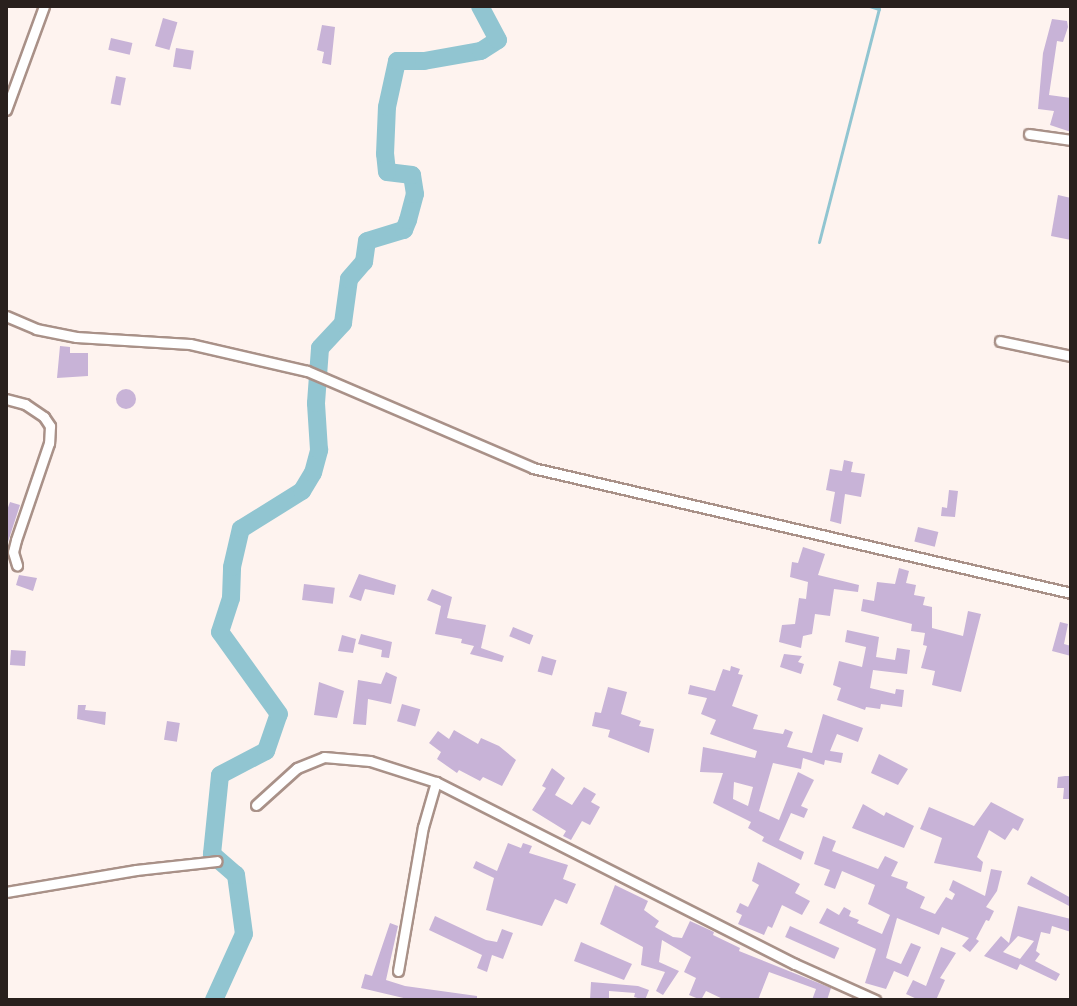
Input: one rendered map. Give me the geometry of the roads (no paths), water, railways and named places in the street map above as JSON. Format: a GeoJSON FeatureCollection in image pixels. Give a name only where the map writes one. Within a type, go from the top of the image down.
{"type":"FeatureCollection","features":[{"type":"Feature","properties":{"kind":"street"},"geometry":{"type":"LineString","coordinates":[[6,110],[44,6]]}},
{"type":"Feature","properties":{"kind":"street"},"geometry":{"type":"LineString","coordinates":[[1029,134],[1071,140]]}},
{"type":"Feature","properties":{"kind":"street"},"geometry":{"type":"LineString","coordinates":[[6,316],[36,329],[76,337],[190,344],[307,371],[533,468],[1071,593]]}},
{"type":"Feature","properties":{"kind":"street"},"geometry":{"type":"LineString","coordinates":[[1000,341],[1071,356]]}},
{"type":"Feature","properties":{"kind":"street"},"geometry":{"type":"LineString","coordinates":[[6,399],[25,404],[44,417],[50,426],[49,443],[13,552],[17,565]]}},
{"type":"Feature","properties":{"kind":"street"},"geometry":{"type":"LineString","coordinates":[[256,805],[297,768],[324,757],[370,761],[436,782],[795,964],[875,1000]]}},
{"type":"Feature","properties":{"kind":"street"},"geometry":{"type":"LineString","coordinates":[[398,971],[423,827],[436,782]]}},
{"type":"Feature","properties":{"kind":"street"},"geometry":{"type":"LineString","coordinates":[[6,892],[136,870],[217,861]]}},
{"type":"Feature","properties":{"kind":"waterway"},"geometry":{"type":"LineString","coordinates":[[214,1000],[244,934],[236,875],[212,854],[220,775],[266,751],[279,714],[220,632],[231,598],[232,567],[241,529],[302,491],[313,473],[319,450],[316,403],[320,348],[343,323],[349,279],[364,262],[367,241],[404,230],[408,220],[415,194],[412,175],[387,172],[385,154],[387,107],[397,61],[424,61],[481,51],[498,40],[480,6]]}},
{"type":"Feature","properties":{"kind":"waterway"},"geometry":{"type":"LineString","coordinates":[[819,242],[879,9],[869,6]]}}]}
